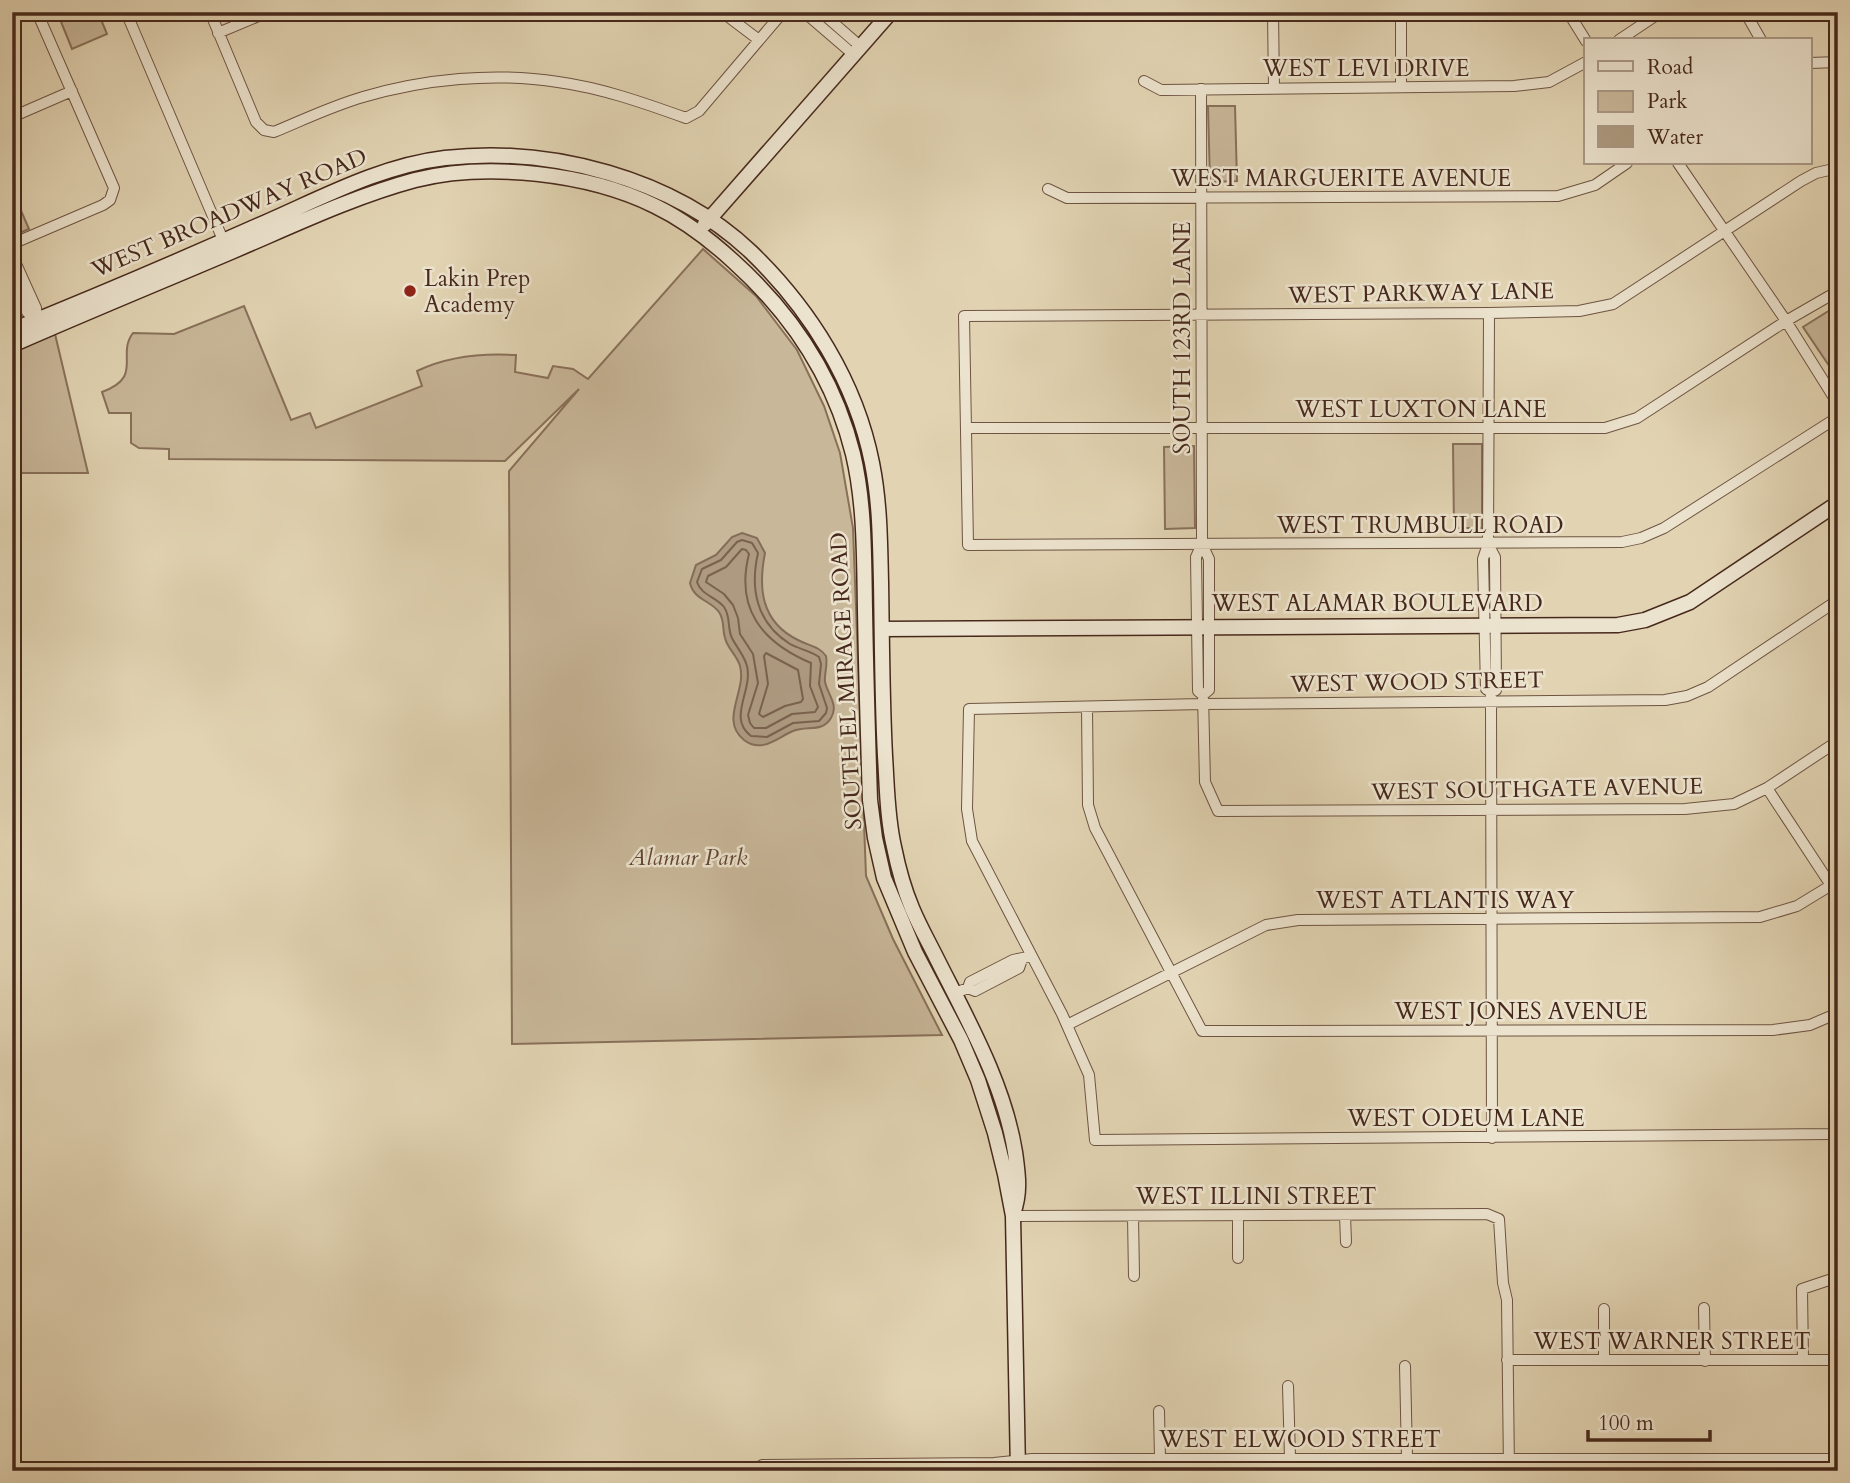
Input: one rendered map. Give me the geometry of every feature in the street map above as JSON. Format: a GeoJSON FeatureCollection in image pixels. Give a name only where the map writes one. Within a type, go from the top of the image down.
{"type":"FeatureCollection","features":[{"type":"Feature","properties":{"kind":"main road"},"geometry":{"type":"LineString","coordinates":[[699,232],[891,12]]}},
{"type":"Feature","properties":{"kind":"main road","name":"WEST BROADWAY ROAD"},"geometry":{"type":"LineString","coordinates":[[227,247],[344,186],[389,170],[443,158],[534,158],[573,163],[618,176],[668,197],[709,219]]}},
{"type":"Feature","properties":{"kind":"main road","name":"WEST BROADWAY ROAD"},"geometry":{"type":"LineString","coordinates":[[12,345],[40,326],[227,247],[420,179],[458,174],[519,173],[554,177],[609,188],[655,206],[699,232]]}},
{"type":"Feature","properties":{"kind":"main road","name":"SOUTH EL MIRAGE ROAD"},"geometry":{"type":"LineString","coordinates":[[709,219],[737,239],[776,277],[815,328],[835,361],[856,406],[866,438],[879,503],[886,781],[894,846],[912,908],[962,991],[1004,1100],[1019,1179],[1019,1198],[1013,1216]]}},
{"type":"Feature","properties":{"kind":"main road","name":"SOUTH EL MIRAGE ROAD"},"geometry":{"type":"LineString","coordinates":[[699,232],[761,286],[800,334],[820,367],[838,408],[853,453],[859,487],[864,565],[870,800],[875,838],[884,878],[898,914],[961,1040],[978,1080],[995,1133],[1013,1216],[1018,1466]]}},
{"type":"Feature","properties":{"kind":"main road","name":"WEST BROADWAY ROAD"},"geometry":{"type":"LineString","coordinates":[[12,330],[40,326]]}},
{"type":"Feature","properties":{"kind":"main road","name":"WEST ALAMAR BOULEVARD"},"geometry":{"type":"LineString","coordinates":[[882,629],[1618,625],[1645,620],[1690,602],[1838,503]]}},
{"type":"Feature","properties":{"kind":"street"},"geometry":{"type":"LineString","coordinates":[[12,243],[103,205],[113,195],[114,188],[37,12]]}},
{"type":"Feature","properties":{"kind":"street"},"geometry":{"type":"LineString","coordinates":[[126,12],[227,247]]}},
{"type":"Feature","properties":{"kind":"street"},"geometry":{"type":"LineString","coordinates":[[210,12],[256,122],[264,130],[274,132],[362,97],[406,86],[458,79],[556,81],[613,93],[685,118],[699,111],[783,12]]}},
{"type":"Feature","properties":{"kind":"street"},"geometry":{"type":"LineString","coordinates":[[218,33],[268,12]]}},
{"type":"Feature","properties":{"kind":"street"},"geometry":{"type":"LineString","coordinates":[[722,12],[760,40]]}},
{"type":"Feature","properties":{"kind":"street"},"geometry":{"type":"LineString","coordinates":[[804,12],[857,51]]}},
{"type":"Feature","properties":{"kind":"street"},"geometry":{"type":"LineString","coordinates":[[821,12],[857,51]]}},
{"type":"Feature","properties":{"kind":"street"},"geometry":{"type":"LineString","coordinates":[[1273,12],[1275,88]]}},
{"type":"Feature","properties":{"kind":"street"},"geometry":{"type":"LineString","coordinates":[[1401,12],[1401,87]]}},
{"type":"Feature","properties":{"kind":"street"},"geometry":{"type":"LineString","coordinates":[[1568,12],[1584,38]]}},
{"type":"Feature","properties":{"kind":"street"},"geometry":{"type":"LineString","coordinates":[[1622,38],[1661,12]]}},
{"type":"Feature","properties":{"kind":"street"},"geometry":{"type":"LineString","coordinates":[[1745,12],[1760,38]]}},
{"type":"Feature","properties":{"kind":"street"},"geometry":{"type":"LineString","coordinates":[[1812,63],[1838,62]]}},
{"type":"Feature","properties":{"kind":"street","name":"WEST LEVI DRIVE"},"geometry":{"type":"LineString","coordinates":[[1144,81],[1161,90],[1532,85],[1549,82],[1584,63]]}},
{"type":"Feature","properties":{"kind":"street","name":"SOUTH 123RD LANE"},"geometry":{"type":"LineString","coordinates":[[1200,89],[1202,544],[1196,556],[1202,626],[1198,691],[1203,700],[1205,782],[1218,811]]}},
{"type":"Feature","properties":{"kind":"street"},"geometry":{"type":"LineString","coordinates":[[12,117],[72,91]]}},
{"type":"Feature","properties":{"kind":"street","name":"WEST MARGUERITE AVENUE"},"geometry":{"type":"LineString","coordinates":[[1048,189],[1067,198],[1558,196],[1595,185],[1626,164]]}},
{"type":"Feature","properties":{"kind":"street"},"geometry":{"type":"LineString","coordinates":[[1679,164],[1786,321],[1838,404]]}},
{"type":"Feature","properties":{"kind":"street","name":"WEST PARKWAY LANE"},"geometry":{"type":"LineString","coordinates":[[965,428],[964,316],[1579,311],[1613,304],[1816,173],[1838,167]]}},
{"type":"Feature","properties":{"kind":"street"},"geometry":{"type":"LineString","coordinates":[[12,255],[36,308],[40,326]]}},
{"type":"Feature","properties":{"kind":"street"},"geometry":{"type":"LineString","coordinates":[[12,279],[27,312],[40,326]]}},
{"type":"Feature","properties":{"kind":"street","name":"WEST LUXTON LANE"},"geometry":{"type":"LineString","coordinates":[[965,428],[1605,428],[1637,418],[1786,321],[1838,291]]}},
{"type":"Feature","properties":{"kind":"street"},"geometry":{"type":"LineString","coordinates":[[1489,313],[1488,544],[1483,559],[1491,627],[1486,689],[1491,696],[1492,1138]]}},
{"type":"Feature","properties":{"kind":"street","name":"WEST TRUMBULL ROAD"},"geometry":{"type":"LineString","coordinates":[[965,428],[968,545],[1604,543],[1641,538],[1664,528],[1838,417]]}},
{"type":"Feature","properties":{"kind":"street","name":"WEST WOOD STREET"},"geometry":{"type":"LineString","coordinates":[[1026,957],[972,841],[967,809],[969,709],[1203,700],[1491,696],[1665,700],[1688,696],[1708,687],[1838,600]]}},
{"type":"Feature","properties":{"kind":"street"},"geometry":{"type":"LineString","coordinates":[[1087,706],[1088,804],[1095,828],[1171,974]]}},
{"type":"Feature","properties":{"kind":"street","name":"WEST SOUTHGATE AVENUE"},"geometry":{"type":"LineString","coordinates":[[1218,811],[1685,809],[1734,804],[1767,788],[1838,741]]}},
{"type":"Feature","properties":{"kind":"street"},"geometry":{"type":"LineString","coordinates":[[1767,788],[1834,883],[1838,896]]}},
{"type":"Feature","properties":{"kind":"street","name":"WEST ATLANTIS WAY"},"geometry":{"type":"LineString","coordinates":[[1067,1025],[1266,925],[1279,922],[1760,917],[1797,906],[1834,883]]}},
{"type":"Feature","properties":{"kind":"street"},"geometry":{"type":"LineString","coordinates":[[962,991],[975,991],[1019,968],[1026,957],[1067,1025]]}},
{"type":"Feature","properties":{"kind":"street","name":"WEST JONES AVENUE"},"geometry":{"type":"LineString","coordinates":[[1171,974],[1202,1031],[1773,1030],[1810,1026],[1838,1013]]}},
{"type":"Feature","properties":{"kind":"street","name":"WEST ODEUM LANE"},"geometry":{"type":"LineString","coordinates":[[1067,1025],[1088,1075],[1095,1140],[1492,1138],[1838,1132]]}},
{"type":"Feature","properties":{"kind":"street","name":"WEST ILLINI STREET"},"geometry":{"type":"LineString","coordinates":[[1013,1216],[1487,1214],[1499,1219],[1503,1283],[1507,1300],[1507,1360]]}},
{"type":"Feature","properties":{"kind":"street"},"geometry":{"type":"LineString","coordinates":[[1345,1215],[1346,1242]]}},
{"type":"Feature","properties":{"kind":"street"},"geometry":{"type":"LineString","coordinates":[[1133,1216],[1134,1276]]}},
{"type":"Feature","properties":{"kind":"street"},"geometry":{"type":"LineString","coordinates":[[1238,1216],[1238,1258]]}},
{"type":"Feature","properties":{"kind":"street"},"geometry":{"type":"LineString","coordinates":[[1803,1360],[1802,1289],[1838,1277]]}},
{"type":"Feature","properties":{"kind":"street"},"geometry":{"type":"LineString","coordinates":[[1704,1308],[1705,1361]]}},
{"type":"Feature","properties":{"kind":"street"},"geometry":{"type":"LineString","coordinates":[[1604,1309],[1604,1360]]}},
{"type":"Feature","properties":{"kind":"street"},"geometry":{"type":"LineString","coordinates":[[1507,1360],[1509,1471]]}},
{"type":"Feature","properties":{"kind":"street","name":"WEST WARNER STREET"},"geometry":{"type":"LineString","coordinates":[[1507,1360],[1838,1360]]}},
{"type":"Feature","properties":{"kind":"street"},"geometry":{"type":"LineString","coordinates":[[1405,1366],[1407,1458]]}},
{"type":"Feature","properties":{"kind":"street"},"geometry":{"type":"LineString","coordinates":[[1287,1386],[1290,1458]]}},
{"type":"Feature","properties":{"kind":"street"},"geometry":{"type":"LineString","coordinates":[[1159,1411],[1160,1458]]}},
{"type":"Feature","properties":{"kind":"street","name":"WEST ELWOOD STREET"},"geometry":{"type":"LineString","coordinates":[[762,1468],[1018,1466],[1032,1459],[1838,1459]]}},
{"type":"Feature","properties":{"kind":"green space"},"geometry":{"type":"Polygon","coordinates":[[[57,12],[98,12],[107,34],[72,49],[57,12]]]}},
{"type":"Feature","properties":{"kind":"green space"},"geometry":{"type":"Polygon","coordinates":[[[1208,106],[1235,106],[1237,181],[1210,182],[1208,106]]]}},
{"type":"Feature","properties":{"kind":"green space"},"geometry":{"type":"Polygon","coordinates":[[[12,190],[29,229],[12,236],[12,190]]]}},
{"type":"Feature","properties":{"kind":"green space","name":"Alamar Park"},"geometry":{"type":"Polygon","coordinates":[[[703,249],[756,296],[797,350],[824,406],[840,453],[853,528],[866,876],[893,939],[942,1035],[512,1044],[509,471],[579,389],[505,461],[169,459],[169,449],[139,448],[131,443],[131,413],[109,413],[102,392],[115,386],[126,373],[127,349],[133,333],[174,334],[244,306],[291,420],[310,413],[316,428],[422,386],[417,371],[453,359],[478,355],[516,355],[515,372],[548,378],[553,366],[573,369],[588,379],[703,249]]]}},
{"type":"Feature","properties":{"kind":"green space"},"geometry":{"type":"Polygon","coordinates":[[[1838,305],[1838,379],[1803,327],[1838,305]]]}},
{"type":"Feature","properties":{"kind":"green space"},"geometry":{"type":"Polygon","coordinates":[[[55,334],[88,473],[12,473],[12,353],[55,334]]]}},
{"type":"Feature","properties":{"kind":"green space"},"geometry":{"type":"Polygon","coordinates":[[[1453,444],[1482,444],[1482,528],[1454,528],[1453,444]]]}},
{"type":"Feature","properties":{"kind":"green space"},"geometry":{"type":"Polygon","coordinates":[[[1194,446],[1195,528],[1165,529],[1164,447],[1194,446]]]}},
{"type":"Feature","properties":{"kind":"water"},"geometry":{"type":"Polygon","coordinates":[[[742,533],[757,538],[765,553],[762,579],[769,614],[786,633],[817,648],[826,656],[825,682],[834,709],[831,718],[823,726],[798,729],[763,745],[751,744],[737,732],[734,714],[740,685],[740,666],[726,642],[719,612],[695,593],[690,583],[696,565],[716,555],[732,537],[742,533]]]}},
{"type":"Feature","properties":{"kind":"place","name":"Lakin Prep Academy"},"geometry":{"type":"Point","coordinates":[410,291]}}]}
